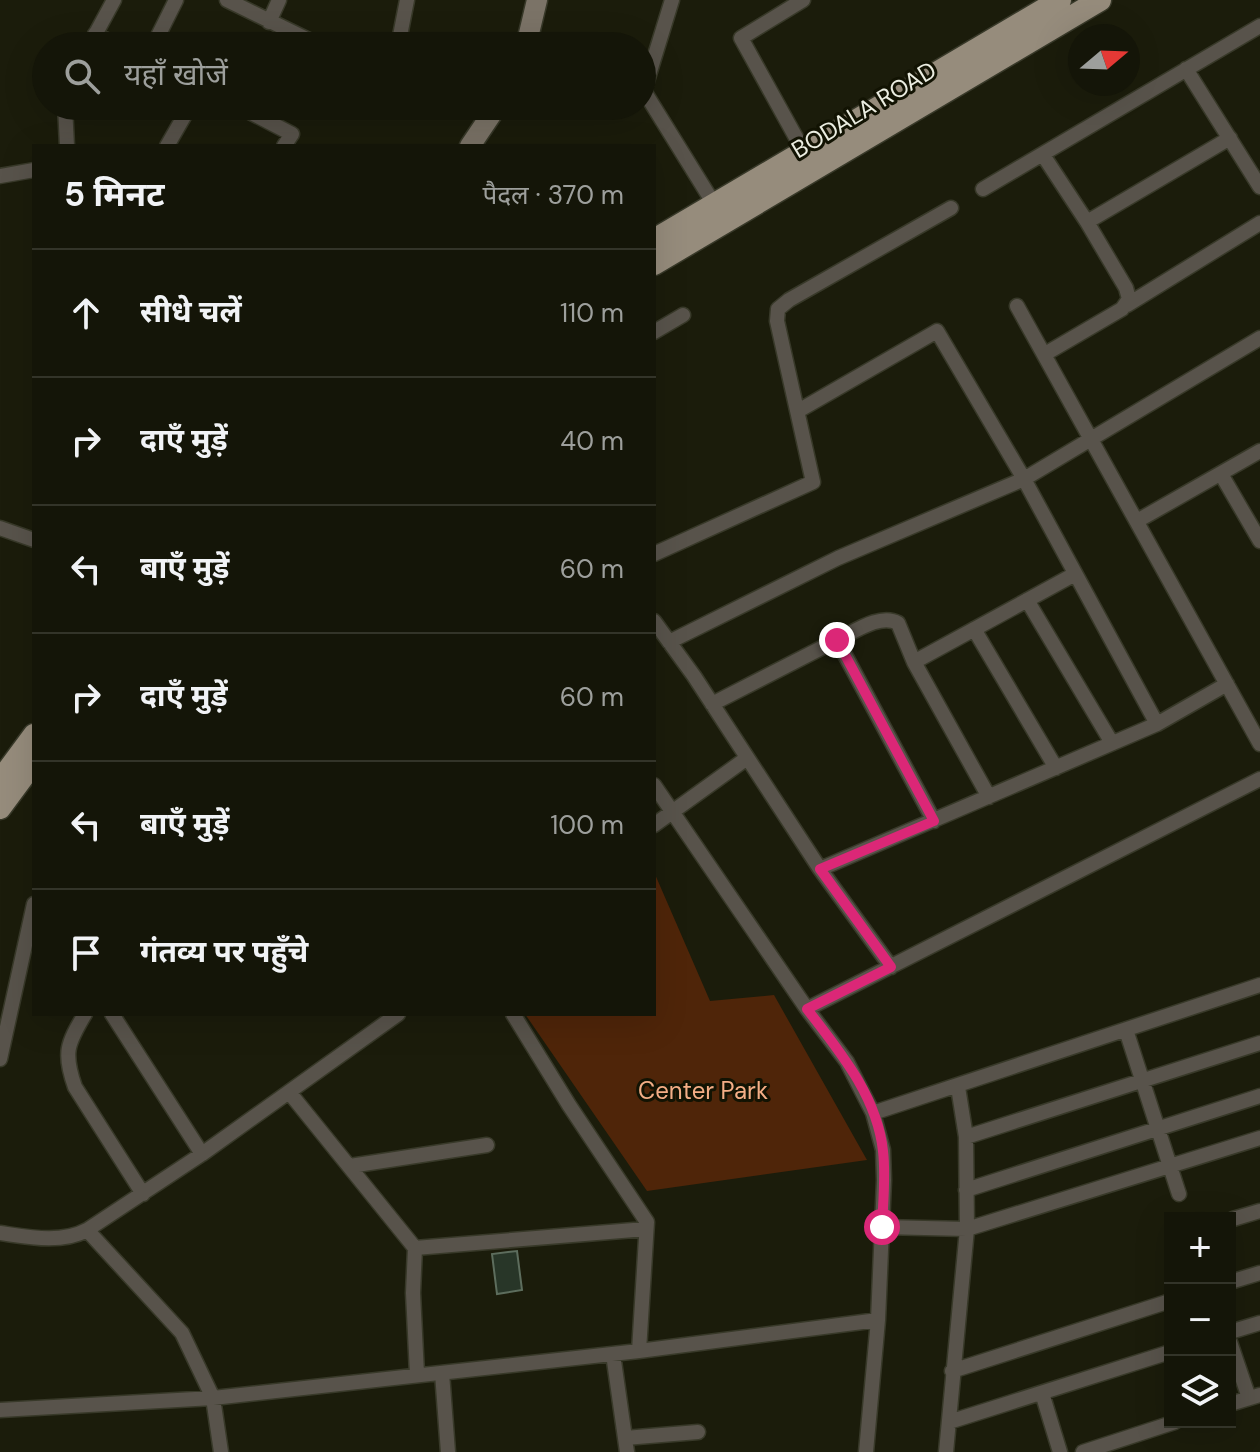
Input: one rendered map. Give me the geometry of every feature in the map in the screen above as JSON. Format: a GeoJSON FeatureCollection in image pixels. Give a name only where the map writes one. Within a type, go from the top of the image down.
{"type":"FeatureCollection","features":[{"type":"Feature","properties":{"kind":"main road","name":"BODALA ROAD"},"geometry":{"type":"LineString","coordinates":[[656,239],[1053,8],[1100,0]]}},
{"type":"Feature","properties":{"kind":"main road","name":"BODALA ROAD"},"geometry":{"type":"LineString","coordinates":[[656,263],[1053,8]]}},
{"type":"Feature","properties":{"kind":"main road"},"geometry":{"type":"LineString","coordinates":[[0,781],[32,738]]}},
{"type":"Feature","properties":{"kind":"main road"},"geometry":{"type":"LineString","coordinates":[[0,808],[32,765]]}},
{"type":"Feature","properties":{"kind":"street"},"geometry":{"type":"LineString","coordinates":[[96,32],[114,0]]}},
{"type":"Feature","properties":{"kind":"street"},"geometry":{"type":"LineString","coordinates":[[160,32],[176,0]]}},
{"type":"Feature","properties":{"kind":"street"},"geometry":{"type":"LineString","coordinates":[[227,0],[291,32]]}},
{"type":"Feature","properties":{"kind":"street"},"geometry":{"type":"LineString","coordinates":[[269,22],[279,0]]}},
{"type":"Feature","properties":{"kind":"street"},"geometry":{"type":"LineString","coordinates":[[401,32],[407,0]]}},
{"type":"Feature","properties":{"kind":"street"},"geometry":{"type":"LineString","coordinates":[[529,32],[537,0]]}},
{"type":"Feature","properties":{"kind":"street"},"geometry":{"type":"LineString","coordinates":[[656,50],[672,0]]}},
{"type":"Feature","properties":{"kind":"street"},"geometry":{"type":"LineString","coordinates":[[803,0],[741,38],[804,152]]}},
{"type":"Feature","properties":{"kind":"street"},"geometry":{"type":"LineString","coordinates":[[983,189],[1260,26]]}},
{"type":"Feature","properties":{"kind":"street"},"geometry":{"type":"LineString","coordinates":[[1186,69],[1260,187]]}},
{"type":"Feature","properties":{"kind":"street"},"geometry":{"type":"LineString","coordinates":[[656,111],[714,204]]}},
{"type":"Feature","properties":{"kind":"street"},"geometry":{"type":"LineString","coordinates":[[66,120],[67,144]]}},
{"type":"Feature","properties":{"kind":"street"},"geometry":{"type":"LineString","coordinates":[[168,144],[182,120]]}},
{"type":"Feature","properties":{"kind":"street"},"geometry":{"type":"LineString","coordinates":[[265,120],[292,134],[285,144]]}},
{"type":"Feature","properties":{"kind":"street"},"geometry":{"type":"LineString","coordinates":[[471,144],[488,120]]}},
{"type":"Feature","properties":{"kind":"street"},"geometry":{"type":"LineString","coordinates":[[1087,222],[1230,138]]}},
{"type":"Feature","properties":{"kind":"street"},"geometry":{"type":"LineString","coordinates":[[1043,155],[1126,288],[1127,305]]}},
{"type":"Feature","properties":{"kind":"street"},"geometry":{"type":"LineString","coordinates":[[0,176],[32,170]]}},
{"type":"Feature","properties":{"kind":"street"},"geometry":{"type":"LineString","coordinates":[[656,553],[813,482],[777,321],[778,309],[951,208]]}},
{"type":"Feature","properties":{"kind":"street"},"geometry":{"type":"LineString","coordinates":[[1045,354],[1260,223]]}},
{"type":"Feature","properties":{"kind":"street"},"geometry":{"type":"LineString","coordinates":[[1017,306],[1260,744]]}},
{"type":"Feature","properties":{"kind":"street"},"geometry":{"type":"LineString","coordinates":[[656,331],[683,315]]}},
{"type":"Feature","properties":{"kind":"street"},"geometry":{"type":"LineString","coordinates":[[798,411],[937,331],[1024,479],[1157,724]]}},
{"type":"Feature","properties":{"kind":"street"},"geometry":{"type":"LineString","coordinates":[[891,967],[820,869],[712,704],[663,640],[838,558],[1024,479],[1260,338]]}},
{"type":"Feature","properties":{"kind":"street"},"geometry":{"type":"LineString","coordinates":[[1137,521],[1260,451]]}},
{"type":"Feature","properties":{"kind":"street"},"geometry":{"type":"LineString","coordinates":[[1221,474],[1260,541]]}},
{"type":"Feature","properties":{"kind":"street"},"geometry":{"type":"LineString","coordinates":[[0,528],[32,539]]}},
{"type":"Feature","properties":{"kind":"street"},"geometry":{"type":"LineString","coordinates":[[914,662],[1075,574]]}},
{"type":"Feature","properties":{"kind":"street"},"geometry":{"type":"LineString","coordinates":[[1027,600],[1112,743]]}},
{"type":"Feature","properties":{"kind":"street"},"geometry":{"type":"LineString","coordinates":[[712,704],[837,640],[882,619],[892,619],[898,623],[914,662],[989,797]]}},
{"type":"Feature","properties":{"kind":"street"},"geometry":{"type":"LineString","coordinates":[[974,629],[1056,768]]}},
{"type":"Feature","properties":{"kind":"street"},"geometry":{"type":"LineString","coordinates":[[837,640],[934,821]]}},
{"type":"Feature","properties":{"kind":"street"},"geometry":{"type":"LineString","coordinates":[[820,869],[1157,724],[1227,684]]}},
{"type":"Feature","properties":{"kind":"street"},"geometry":{"type":"LineString","coordinates":[[656,824],[747,758]]}},
{"type":"Feature","properties":{"kind":"street"},"geometry":{"type":"LineString","coordinates":[[807,1009],[1260,779]]}},
{"type":"Feature","properties":{"kind":"street"},"geometry":{"type":"LineString","coordinates":[[656,788],[807,1009],[847,1062],[873,1113],[883,1150],[882,1227],[878,1320],[866,1452]]}},
{"type":"Feature","properties":{"kind":"street"},"geometry":{"type":"LineString","coordinates":[[0,1059],[32,913]]}},
{"type":"Feature","properties":{"kind":"street"},"geometry":{"type":"LineString","coordinates":[[873,1113],[1260,985]]}},
{"type":"Feature","properties":{"kind":"street"},"geometry":{"type":"LineString","coordinates":[[84,1016],[68,1041],[69,1069],[75,1087],[143,1194]]}},
{"type":"Feature","properties":{"kind":"street"},"geometry":{"type":"LineString","coordinates":[[113,1016],[202,1154]]}},
{"type":"Feature","properties":{"kind":"street"},"geometry":{"type":"LineString","coordinates":[[0,1233],[40,1239],[69,1237],[87,1230],[202,1154],[395,1016]]}},
{"type":"Feature","properties":{"kind":"street"},"geometry":{"type":"LineString","coordinates":[[514,1016],[647,1222],[639,1351]]}},
{"type":"Feature","properties":{"kind":"street"},"geometry":{"type":"LineString","coordinates":[[1126,1030],[1179,1194]]}},
{"type":"Feature","properties":{"kind":"street"},"geometry":{"type":"LineString","coordinates":[[966,1137],[1260,1043]]}},
{"type":"Feature","properties":{"kind":"street"},"geometry":{"type":"LineString","coordinates":[[946,1452],[967,1229],[966,1137],[958,1087]]}},
{"type":"Feature","properties":{"kind":"street"},"geometry":{"type":"LineString","coordinates":[[289,1092],[415,1248],[413,1293],[417,1374]]}},
{"type":"Feature","properties":{"kind":"street"},"geometry":{"type":"LineString","coordinates":[[966,1190],[1260,1096]]}},
{"type":"Feature","properties":{"kind":"street"},"geometry":{"type":"LineString","coordinates":[[882,1227],[967,1229],[1260,1138]]}},
{"type":"Feature","properties":{"kind":"street"},"geometry":{"type":"LineString","coordinates":[[350,1166],[487,1145]]}},
{"type":"Feature","properties":{"kind":"street"},"geometry":{"type":"LineString","coordinates":[[1236,1218],[1260,1211]]}},
{"type":"Feature","properties":{"kind":"street"},"geometry":{"type":"LineString","coordinates":[[415,1248],[646,1229]]}},
{"type":"Feature","properties":{"kind":"street"},"geometry":{"type":"LineString","coordinates":[[87,1230],[182,1333],[213,1398],[221,1452]]}},
{"type":"Feature","properties":{"kind":"street"},"geometry":{"type":"LineString","coordinates":[[1236,1280],[1260,1273]]}},
{"type":"Feature","properties":{"kind":"street"},"geometry":{"type":"LineString","coordinates":[[952,1371],[1164,1303]]}},
{"type":"Feature","properties":{"kind":"street"},"geometry":{"type":"LineString","coordinates":[[0,1410],[213,1398],[639,1351],[878,1320]]}},
{"type":"Feature","properties":{"kind":"street"},"geometry":{"type":"LineString","coordinates":[[1236,1330],[1260,1323]]}},
{"type":"Feature","properties":{"kind":"street"},"geometry":{"type":"LineString","coordinates":[[613,1354],[626,1445],[698,1432]]}},
{"type":"Feature","properties":{"kind":"street"},"geometry":{"type":"LineString","coordinates":[[949,1422],[1164,1354]]}},
{"type":"Feature","properties":{"kind":"street"},"geometry":{"type":"LineString","coordinates":[[1236,1356],[1254,1396]]}},
{"type":"Feature","properties":{"kind":"street"},"geometry":{"type":"LineString","coordinates":[[442,1373],[448,1452]]}},
{"type":"Feature","properties":{"kind":"street"},"geometry":{"type":"LineString","coordinates":[[1042,1393],[1060,1452]]}},
{"type":"Feature","properties":{"kind":"street"},"geometry":{"type":"LineString","coordinates":[[1083,1452],[1164,1426]]}},
{"type":"Feature","properties":{"kind":"green space","name":"Center Park"},"geometry":{"type":"Polygon","coordinates":[[[656,877],[710,1001],[774,995],[867,1160],[647,1191],[526,1016],[656,1016],[656,877]]]}},
{"type":"Feature","properties":{"kind":"building"},"geometry":{"type":"Polygon","coordinates":[[[517,1251],[522,1290],[497,1294],[492,1254],[517,1251]]]}},
{"type":"Feature","properties":{"kind":"route"},"geometry":{"type":"LineString","coordinates":[[837,640],[934,821],[820,869],[891,967],[807,1009],[847,1062],[873,1113],[883,1150],[882,1227]]}}]}
